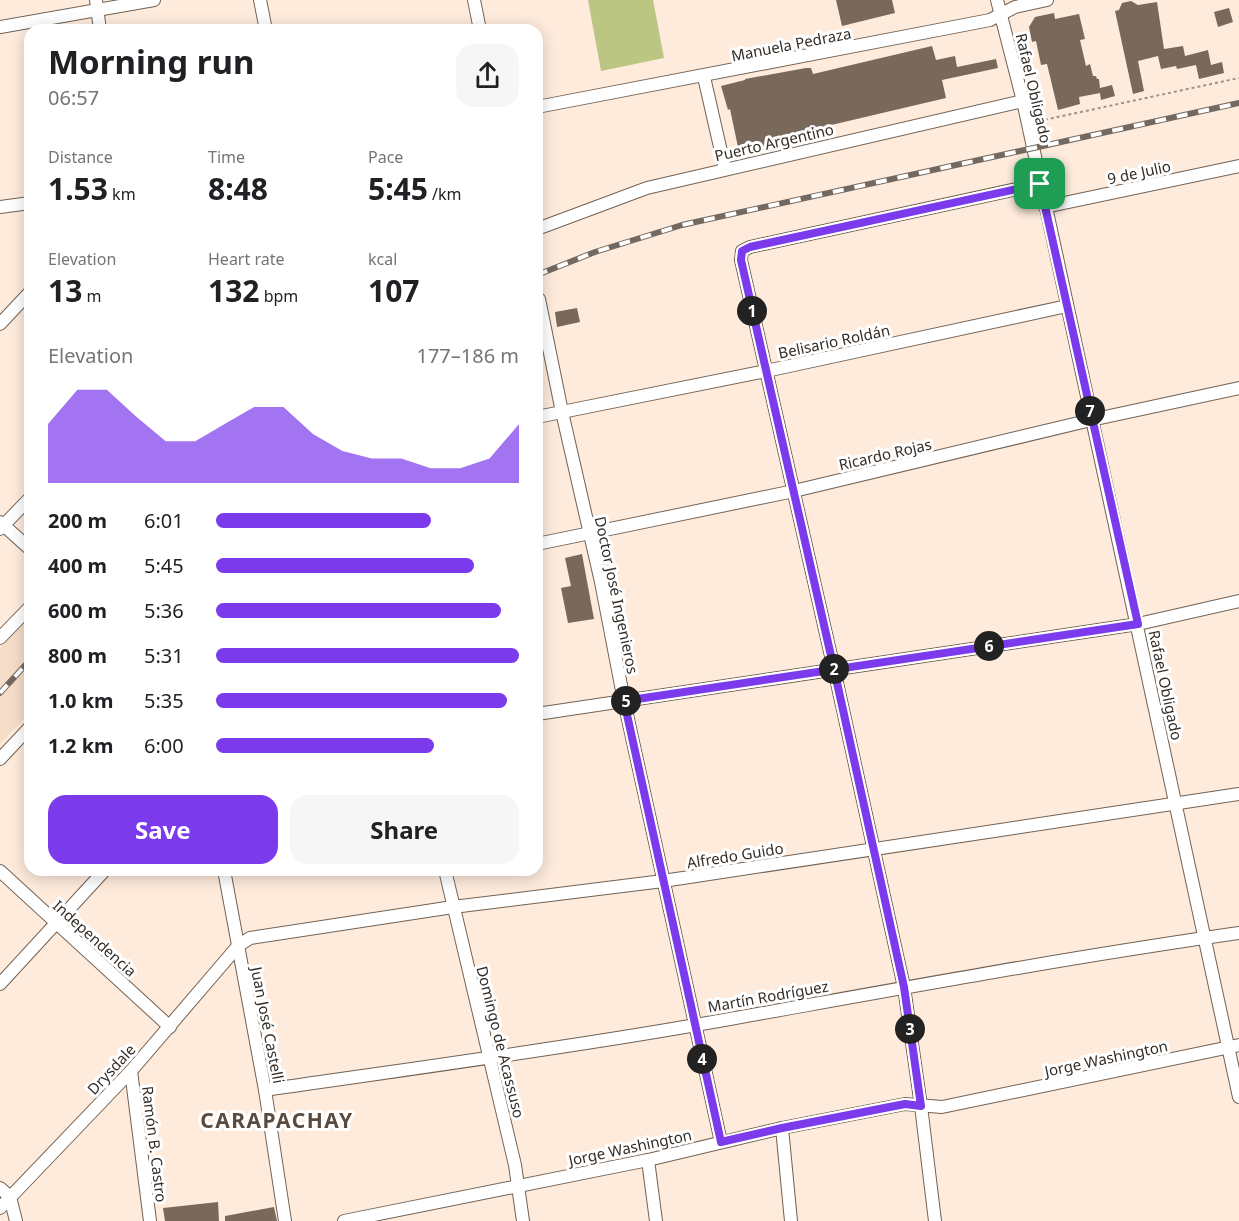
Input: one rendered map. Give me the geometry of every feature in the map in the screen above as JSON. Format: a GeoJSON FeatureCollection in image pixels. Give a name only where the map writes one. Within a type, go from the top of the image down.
{"type":"FeatureCollection","features":[{"type":"Feature","properties":{"kind":"street"},"geometry":{"type":"LineString","coordinates":[[0,27],[97,5],[154,0]]}},
{"type":"Feature","properties":{"kind":"street"},"geometry":{"type":"LineString","coordinates":[[260,0],[265,24]]}},
{"type":"Feature","properties":{"kind":"street"},"geometry":{"type":"LineString","coordinates":[[474,0],[479,24]]}},
{"type":"Feature","properties":{"kind":"street","name":"Rafael Obligado"},"geometry":{"type":"LineString","coordinates":[[997,0],[1023,100],[1205,938],[1233,1046],[1239,1097]]}},
{"type":"Feature","properties":{"kind":"street","name":"Manuela Pedraza"},"geometry":{"type":"LineString","coordinates":[[543,106],[704,77],[990,20],[1015,7],[1047,0]]}},
{"type":"Feature","properties":{"kind":"street"},"geometry":{"type":"LineString","coordinates":[[97,5],[99,24]]}},
{"type":"Feature","properties":{"kind":"street"},"geometry":{"type":"LineString","coordinates":[[704,77],[724,169]]}},
{"type":"Feature","properties":{"kind":"street","name":"Puerto Argentino"},"geometry":{"type":"LineString","coordinates":[[543,227],[646,188],[1023,100]]}},
{"type":"Feature","properties":{"kind":"street","name":"9 de Julio"},"geometry":{"type":"LineString","coordinates":[[1046,207],[1239,166]]}},
{"type":"Feature","properties":{"kind":"street"},"geometry":{"type":"LineString","coordinates":[[934,1221],[904,987],[741,260],[742,251],[750,247],[1040,184]]}},
{"type":"Feature","properties":{"kind":"street"},"geometry":{"type":"LineString","coordinates":[[0,207],[24,204]]}},
{"type":"Feature","properties":{"kind":"street"},"geometry":{"type":"LineString","coordinates":[[0,324],[24,298]]}},
{"type":"Feature","properties":{"kind":"street","name":"Belisario Roldán"},"geometry":{"type":"LineString","coordinates":[[543,416],[766,371],[1067,306]]}},
{"type":"Feature","properties":{"kind":"street","name":"Doctor José Ingenieros"},"geometry":{"type":"LineString","coordinates":[[543,319],[721,1142]]}},
{"type":"Feature","properties":{"kind":"street","name":"Ricardo Rojas"},"geometry":{"type":"LineString","coordinates":[[543,543],[794,491],[1092,420],[1239,388]]}},
{"type":"Feature","properties":{"kind":"street"},"geometry":{"type":"LineString","coordinates":[[24,504],[1,525],[24,544]]}},
{"type":"Feature","properties":{"kind":"street"},"geometry":{"type":"LineString","coordinates":[[543,713],[1138,624],[1239,601]]}},
{"type":"Feature","properties":{"kind":"street"},"geometry":{"type":"LineString","coordinates":[[0,638],[24,612]]}},
{"type":"Feature","properties":{"kind":"street"},"geometry":{"type":"LineString","coordinates":[[0,759],[24,734]]}},
{"type":"Feature","properties":{"kind":"street","name":"Alfredo Guido"},"geometry":{"type":"LineString","coordinates":[[238,946],[250,938],[453,907],[663,881],[1239,794]]}},
{"type":"Feature","properties":{"kind":"street","name":"Independencia"},"geometry":{"type":"LineString","coordinates":[[0,872],[170,1027]]}},
{"type":"Feature","properties":{"kind":"street"},"geometry":{"type":"LineString","coordinates":[[0,984],[99,876]]}},
{"type":"Feature","properties":{"kind":"street","name":"Juan José Castelli"},"geometry":{"type":"LineString","coordinates":[[225,876],[265,1090],[285,1221]]}},
{"type":"Feature","properties":{"kind":"street","name":"Domingo de Acassuso"},"geometry":{"type":"LineString","coordinates":[[446,876],[519,1186],[523,1221]]}},
{"type":"Feature","properties":{"kind":"street","name":"Martín Rodríguez"},"geometry":{"type":"LineString","coordinates":[[265,1090],[490,1058],[695,1025],[904,987],[1239,933]]}},
{"type":"Feature","properties":{"kind":"street","name":"Drysdale"},"geometry":{"type":"LineString","coordinates":[[0,1208],[131,1071],[238,946]]}},
{"type":"Feature","properties":{"kind":"street","name":"Jorge Washington"},"geometry":{"type":"LineString","coordinates":[[345,1221],[648,1160],[782,1128],[905,1104],[942,1107],[1233,1046]]}},
{"type":"Feature","properties":{"kind":"street","name":"Ramón B. Castro"},"geometry":{"type":"LineString","coordinates":[[131,1071],[150,1221]]}},
{"type":"Feature","properties":{"kind":"street"},"geometry":{"type":"LineString","coordinates":[[782,1128],[791,1221]]}},
{"type":"Feature","properties":{"kind":"street"},"geometry":{"type":"LineString","coordinates":[[648,1160],[656,1221]]}},
{"type":"Feature","properties":{"kind":"street"},"geometry":{"type":"LineString","coordinates":[[0,1188],[10,1197],[16,1221]]}},
{"type":"Feature","properties":{"kind":"path"},"geometry":{"type":"LineString","coordinates":[[1028,123],[1239,78]]}},
{"type":"Feature","properties":{"kind":"shaded area"},"geometry":{"type":"Polygon","coordinates":[[[24,622],[24,718],[0,744],[0,648],[24,622]]]}},
{"type":"Feature","properties":{"kind":"green space"},"geometry":{"type":"Polygon","coordinates":[[[588,0],[653,0],[664,58],[601,71],[588,0]]]}},
{"type":"Feature","properties":{"kind":"building"},"geometry":{"type":"Polygon","coordinates":[[[836,0],[892,0],[895,13],[842,26],[836,0]]]}},
{"type":"Feature","properties":{"kind":"building"},"geometry":{"type":"Polygon","coordinates":[[[1131,1],[1138,5],[1157,2],[1164,49],[1183,46],[1185,56],[1208,50],[1211,65],[1222,62],[1224,73],[1199,79],[1196,65],[1177,69],[1176,66],[1161,69],[1158,56],[1138,61],[1144,91],[1133,94],[1115,11],[1119,10],[1122,3],[1131,1]]]}},
{"type":"Feature","properties":{"kind":"building"},"geometry":{"type":"Polygon","coordinates":[[[1229,8],[1233,22],[1218,27],[1214,12],[1229,8]]]}},
{"type":"Feature","properties":{"kind":"building"},"geometry":{"type":"Polygon","coordinates":[[[1054,13],[1055,19],[1079,14],[1085,39],[1080,40],[1086,66],[1090,64],[1093,76],[1099,79],[1100,88],[1112,85],[1115,96],[1101,100],[1100,93],[1079,97],[1080,104],[1058,110],[1047,64],[1041,65],[1036,41],[1032,42],[1029,27],[1035,17],[1054,13]]]}},
{"type":"Feature","properties":{"kind":"building"},"geometry":{"type":"Polygon","coordinates":[[[932,46],[936,60],[955,56],[957,67],[996,59],[998,68],[942,80],[946,98],[827,126],[828,133],[739,152],[730,109],[728,110],[721,86],[745,79],[806,68],[811,68],[813,74],[932,46]]]}},
{"type":"Feature","properties":{"kind":"building"},"geometry":{"type":"Polygon","coordinates":[[[577,308],[580,322],[557,327],[555,312],[577,308]]]}},
{"type":"Feature","properties":{"kind":"building"},"geometry":{"type":"Polygon","coordinates":[[[582,554],[594,619],[568,623],[561,588],[571,586],[565,558],[582,554]]]}},
{"type":"Feature","properties":{"kind":"building"},"geometry":{"type":"Polygon","coordinates":[[[218,1202],[219,1221],[165,1221],[163,1208],[218,1202]]]}},
{"type":"Feature","properties":{"kind":"building"},"geometry":{"type":"Polygon","coordinates":[[[274,1207],[277,1221],[225,1221],[225,1216],[274,1207]]]}},
{"type":"Feature","properties":{"kind":"railway"},"geometry":{"type":"LineString","coordinates":[[543,273],[595,252],[682,225],[1239,103]]}},
{"type":"Feature","properties":{"kind":"railway"},"geometry":{"type":"LineString","coordinates":[[0,693],[24,667]]}},
{"type":"Feature","properties":{"kind":"district","name":"CARAPACHAY"},"geometry":{"type":"Point","coordinates":[277,1120]}},
{"type":"Feature","properties":{"kind":"route"},"geometry":{"type":"LineString","coordinates":[[1040,184],[750,247],[742,251],[741,260],[834,669],[904,987],[921,1106],[905,1104],[721,1142],[624,701],[834,669],[1138,624],[1040,184]]}}]}
